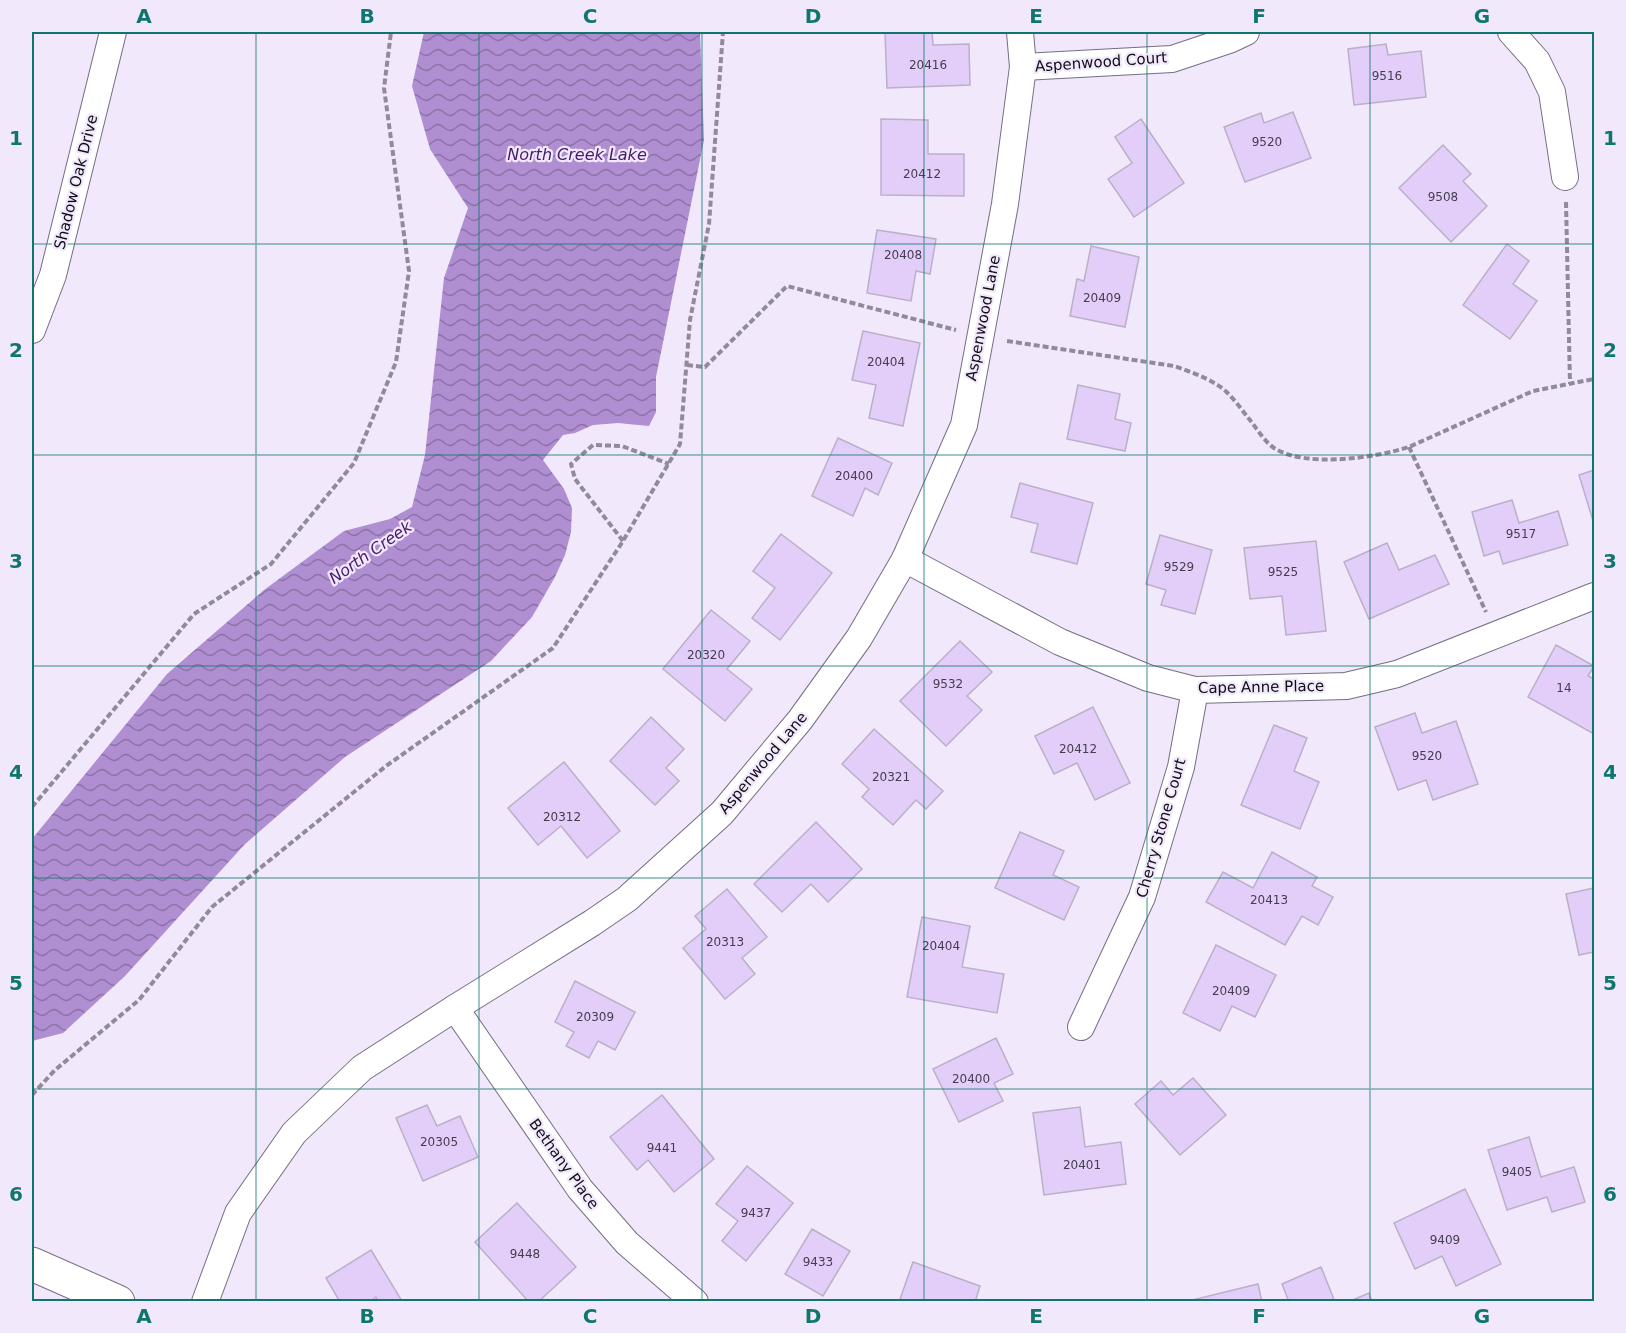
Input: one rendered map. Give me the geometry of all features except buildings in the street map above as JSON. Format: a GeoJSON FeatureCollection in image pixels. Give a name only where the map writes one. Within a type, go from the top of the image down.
{"type":"FeatureCollection","features":[{"type":"Feature","properties":{"kind":"main road"},"geometry":{"type":"LineString","coordinates":[[32,1264],[118,1302]]}},
{"type":"Feature","properties":{"kind":"street","name":"Shadow Oak Drive"},"geometry":{"type":"LineString","coordinates":[[32,330],[53,275],[113,32]]}},
{"type":"Feature","properties":{"kind":"street","name":"Aspenwood Lane"},"geometry":{"type":"LineString","coordinates":[[205,1302],[238,1213],[294,1133],[362,1068],[592,923],[627,898],[722,813],[800,720],[859,638],[905,559],[964,425],[1005,204],[1023,67],[1020,32]]}},
{"type":"Feature","properties":{"kind":"street","name":"Aspenwood Court"},"geometry":{"type":"LineString","coordinates":[[1023,67],[1172,59],[1246,32]]}},
{"type":"Feature","properties":{"kind":"street"},"geometry":{"type":"LineString","coordinates":[[1511,32],[1537,61],[1552,92],[1565,177]]}},
{"type":"Feature","properties":{"kind":"street","name":"Cape Anne Place"},"geometry":{"type":"LineString","coordinates":[[905,559],[1060,642],[1148,678],[1195,690],[1346,686],[1397,674],[1594,596]]}},
{"type":"Feature","properties":{"kind":"street","name":"Cherry Stone Court"},"geometry":{"type":"LineString","coordinates":[[1081,1027],[1142,897],[1181,767],[1195,690]]}},
{"type":"Feature","properties":{"kind":"street","name":"Bethany Place"},"geometry":{"type":"LineString","coordinates":[[455,1008],[580,1189],[627,1243],[695,1302]]}},
{"type":"Feature","properties":{"kind":"path"},"geometry":{"type":"LineString","coordinates":[[32,807],[194,614],[271,564],[354,463],[396,362],[409,271],[384,88],[391,32]]}},
{"type":"Feature","properties":{"kind":"path"},"geometry":{"type":"LineString","coordinates":[[32,1095],[55,1070],[139,1000],[212,907],[386,766],[553,648],[623,541],[680,444],[690,320],[709,224],[723,32]]}},
{"type":"Feature","properties":{"kind":"path"},"geometry":{"type":"LineString","coordinates":[[1565,177],[1570,384]]}},
{"type":"Feature","properties":{"kind":"path"},"geometry":{"type":"LineString","coordinates":[[687,365],[705,367],[787,286],[980,336],[1174,366],[1218,385],[1273,447],[1293,456],[1331,460],[1389,454],[1533,391],[1594,379]]}},
{"type":"Feature","properties":{"kind":"path"},"geometry":{"type":"LineString","coordinates":[[623,541],[575,479],[571,464],[593,445],[622,446],[669,464]]}},
{"type":"Feature","properties":{"kind":"path"},"geometry":{"type":"LineString","coordinates":[[1409,447],[1497,634]]}},
{"type":"Feature","properties":{"kind":"water","name":"North Creek Lake"},"geometry":{"type":"Polygon","coordinates":[[[424,32],[700,32],[704,140],[656,377],[656,412],[649,426],[618,423],[593,425],[575,433],[563,435],[543,460],[564,489],[572,508],[571,532],[565,555],[555,577],[532,617],[491,661],[345,757],[245,844],[125,976],[63,1033],[32,1041],[32,839],[167,674],[264,590],[344,531],[390,519],[412,507],[425,455],[444,278],[468,208],[430,149],[412,86],[424,32]]]}},
{"type":"Feature","properties":{"kind":"water label","name":"North Creek"},"geometry":{"type":"Point","coordinates":[370,552]}}]}
